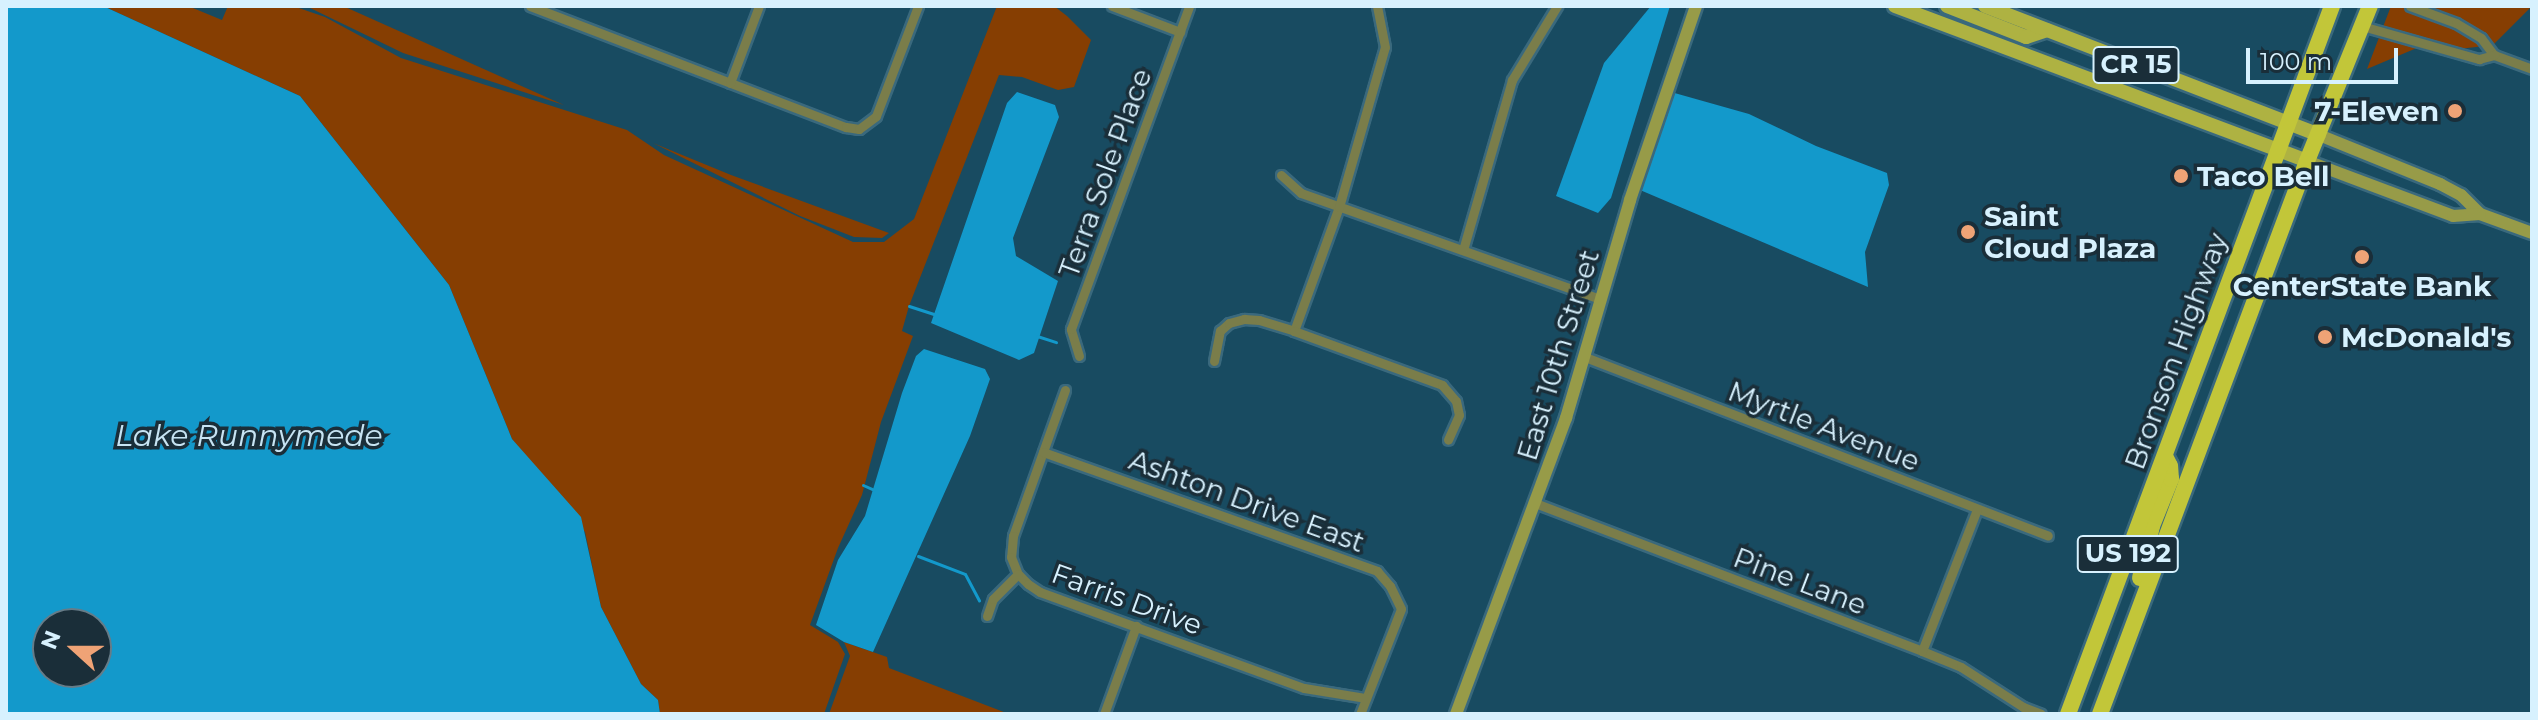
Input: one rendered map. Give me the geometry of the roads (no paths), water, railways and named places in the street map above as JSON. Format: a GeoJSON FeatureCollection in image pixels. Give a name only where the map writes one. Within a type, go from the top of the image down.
{"type":"FeatureCollection","features":[{"type":"Feature","properties":{"kind":"highway","name":"Bronson Highway"},"geometry":{"type":"LineString","coordinates":[[2068,714],[2332,6]]}},
{"type":"Feature","properties":{"kind":"highway","name":"Bronson Highway"},"geometry":{"type":"LineString","coordinates":[[2133,627],[2307,161],[2370,6]]}},
{"type":"Feature","properties":{"kind":"highway"},"geometry":{"type":"LineString","coordinates":[[2133,627],[2136,591],[2150,546],[2152,526],[2171,479],[2165,456]]}},
{"type":"Feature","properties":{"kind":"highway","name":"US 192"},"geometry":{"type":"LineString","coordinates":[[2100,714],[2133,627]]}},
{"type":"Feature","properties":{"kind":"main road","name":"CR 15"},"geometry":{"type":"LineString","coordinates":[[1895,6],[2307,161]]}},
{"type":"Feature","properties":{"kind":"main road"},"geometry":{"type":"LineString","coordinates":[[1947,6],[2026,37],[2047,30]]}},
{"type":"Feature","properties":{"kind":"main road","name":"CR 15"},"geometry":{"type":"LineString","coordinates":[[1985,6],[2319,135]]}},
{"type":"Feature","properties":{"kind":"street"},"geometry":{"type":"LineString","coordinates":[[530,6],[859,129],[876,116],[918,6]]}},
{"type":"Feature","properties":{"kind":"street"},"geometry":{"type":"LineString","coordinates":[[730,83],[759,6]]}},
{"type":"Feature","properties":{"kind":"street"},"geometry":{"type":"LineString","coordinates":[[1112,6],[1180,32]]}},
{"type":"Feature","properties":{"kind":"street","name":"Terra Sole Place"},"geometry":{"type":"LineString","coordinates":[[1079,356],[1071,329],[1189,6]]}},
{"type":"Feature","properties":{"kind":"street"},"geometry":{"type":"LineString","coordinates":[[1294,331],[1339,207],[1385,47],[1377,6]]}},
{"type":"Feature","properties":{"kind":"street"},"geometry":{"type":"LineString","coordinates":[[1463,250],[1512,80],[1557,6]]}},
{"type":"Feature","properties":{"kind":"street","name":"East 10th Street"},"geometry":{"type":"LineString","coordinates":[[1456,714],[1535,503],[1585,357],[1670,77],[1696,6]]}},
{"type":"Feature","properties":{"kind":"street"},"geometry":{"type":"LineString","coordinates":[[2410,6],[2456,23],[2481,38],[2494,55],[2532,69]]}},
{"type":"Feature","properties":{"kind":"street"},"geometry":{"type":"LineString","coordinates":[[2362,26],[2479,59],[2494,55]]}},
{"type":"Feature","properties":{"kind":"street"},"geometry":{"type":"LineString","coordinates":[[2319,135],[2440,184],[2461,195],[2480,214]]}},
{"type":"Feature","properties":{"kind":"street"},"geometry":{"type":"LineString","coordinates":[[2307,161],[2453,216],[2480,214],[2532,233]]}},
{"type":"Feature","properties":{"kind":"street"},"geometry":{"type":"LineString","coordinates":[[1281,175],[1301,193],[1601,299]]}},
{"type":"Feature","properties":{"kind":"street"},"geometry":{"type":"LineString","coordinates":[[1214,361],[1220,331],[1229,323],[1244,319],[1259,320],[1294,331],[1442,385],[1456,401],[1459,415],[1448,440]]}},
{"type":"Feature","properties":{"kind":"street","name":"Myrtle Avenue"},"geometry":{"type":"LineString","coordinates":[[1585,357],[2048,536]]}},
{"type":"Feature","properties":{"kind":"street","name":"Farris Drive"},"geometry":{"type":"LineString","coordinates":[[1065,390],[1013,536],[1011,557],[1018,574],[1040,592],[1304,688],[1366,698]]}},
{"type":"Feature","properties":{"kind":"street","name":"Ashton Drive East"},"geometry":{"type":"LineString","coordinates":[[1043,452],[1377,571],[1390,586],[1401,609],[1360,714]]}},
{"type":"Feature","properties":{"kind":"street","name":"Pine Lane"},"geometry":{"type":"LineString","coordinates":[[1535,503],[1961,667],[2023,707],[2041,714]]}},
{"type":"Feature","properties":{"kind":"street"},"geometry":{"type":"LineString","coordinates":[[1922,651],[1977,509]]}},
{"type":"Feature","properties":{"kind":"street"},"geometry":{"type":"LineString","coordinates":[[987,616],[993,599],[1018,574]]}},
{"type":"Feature","properties":{"kind":"street"},"geometry":{"type":"LineString","coordinates":[[1104,714],[1136,626]]}},
{"type":"Feature","properties":{"kind":"water","name":"Lake Runnymede"},"geometry":{"type":"Polygon","coordinates":[[[6,6],[103,6],[300,96],[449,285],[512,439],[581,517],[601,607],[641,684],[658,700],[660,714],[6,714],[6,6]]]}},
{"type":"Feature","properties":{"kind":"water"},"geometry":{"type":"Polygon","coordinates":[[[1651,6],[1670,6],[1611,198],[1598,213],[1556,196],[1604,63],[1651,6]]]}},
{"type":"Feature","properties":{"kind":"water"},"geometry":{"type":"Polygon","coordinates":[[[1017,92],[1055,105],[1059,117],[1013,238],[1016,256],[1058,281],[1034,353],[1019,360],[931,323],[1007,103],[1017,92]]]}},
{"type":"Feature","properties":{"kind":"water"},"geometry":{"type":"Polygon","coordinates":[[[1671,92],[1749,114],[1816,146],[1887,173],[1889,185],[1865,252],[1868,287],[1640,190],[1671,92]]]}},
{"type":"Feature","properties":{"kind":"water"},"geometry":{"type":"Polygon","coordinates":[[[924,349],[985,369],[990,379],[970,436],[873,652],[844,642],[816,625],[838,560],[865,516],[902,393],[916,356],[924,349]]]}},
{"type":"Feature","properties":{"kind":"waterway"},"geometry":{"type":"LineString","coordinates":[[909,306],[934,314]]}},
{"type":"Feature","properties":{"kind":"waterway"},"geometry":{"type":"LineString","coordinates":[[1037,336],[1056,342]]}},
{"type":"Feature","properties":{"kind":"waterway"},"geometry":{"type":"LineString","coordinates":[[863,485],[874,490]]}},
{"type":"Feature","properties":{"kind":"waterway"},"geometry":{"type":"LineString","coordinates":[[918,556],[965,574],[979,600]]}},
{"type":"Feature","properties":{"kind":"place","name":"7-Eleven"},"geometry":{"type":"Point","coordinates":[2455,111]}},
{"type":"Feature","properties":{"kind":"place","name":"Taco Bell"},"geometry":{"type":"Point","coordinates":[2181,176]}},
{"type":"Feature","properties":{"kind":"place","name":"Saint Cloud Plaza"},"geometry":{"type":"Point","coordinates":[1968,232]}},
{"type":"Feature","properties":{"kind":"place","name":"CenterState Bank"},"geometry":{"type":"Point","coordinates":[2362,257]}},
{"type":"Feature","properties":{"kind":"place","name":"McDonald's"},"geometry":{"type":"Point","coordinates":[2325,337]}}]}
